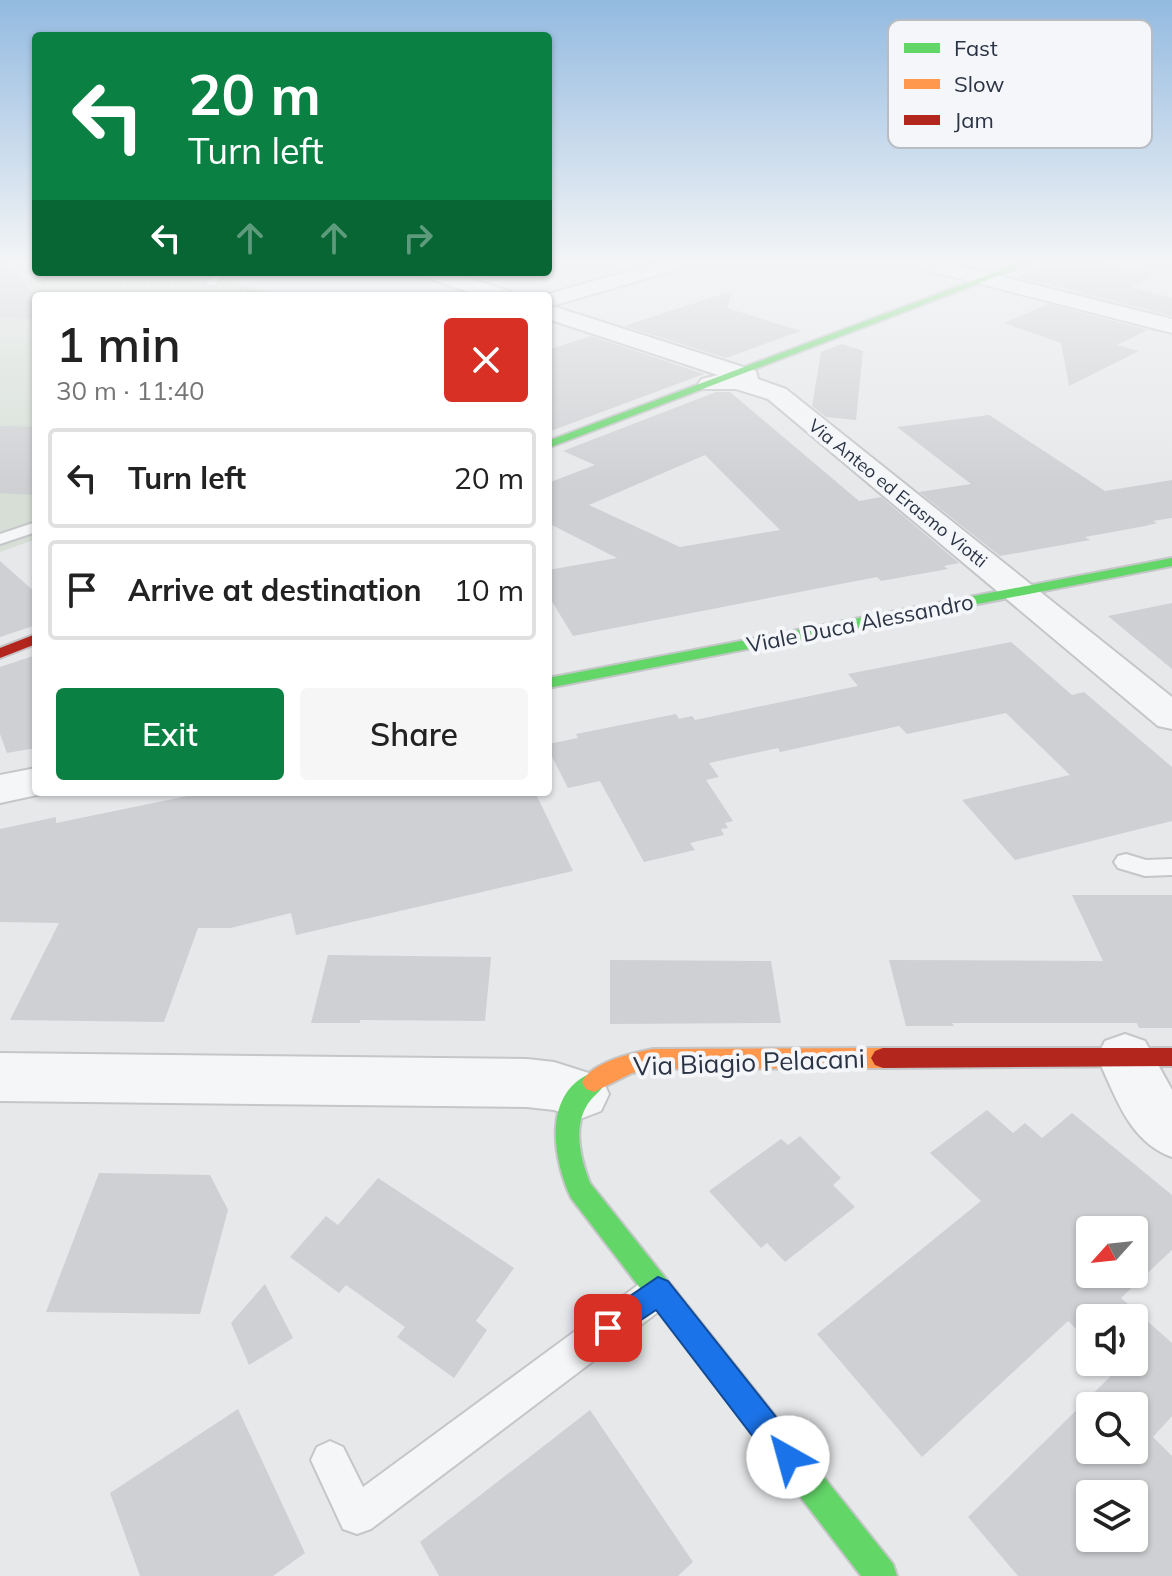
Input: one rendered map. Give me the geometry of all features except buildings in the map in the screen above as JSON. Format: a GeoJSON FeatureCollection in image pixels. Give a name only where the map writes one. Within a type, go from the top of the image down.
{"type":"FeatureCollection","features":[{"type":"Feature","properties":{"kind":"street","name":"Via Anteo ed Erasmo Viotti"},"geometry":{"type":"LineString","coordinates":[[612,337],[724,379],[743,383],[775,379],[1020,592],[1172,717]]}},
{"type":"Feature","properties":{"kind":"street"},"geometry":{"type":"LineString","coordinates":[[775,379],[865,337]]}},
{"type":"Feature","properties":{"kind":"street"},"geometry":{"type":"LineString","coordinates":[[552,444],[724,379]]}},
{"type":"Feature","properties":{"kind":"street","name":"Viale Duca Alessandro"},"geometry":{"type":"LineString","coordinates":[[552,682],[1172,562]]}},
{"type":"Feature","properties":{"kind":"street"},"geometry":{"type":"LineString","coordinates":[[0,653],[32,641]]}},
{"type":"Feature","properties":{"kind":"street"},"geometry":{"type":"LineString","coordinates":[[0,789],[32,783]]}},
{"type":"Feature","properties":{"kind":"street"},"geometry":{"type":"LineString","coordinates":[[1149,1057],[1150,1106],[1172,1131]]}},
{"type":"Feature","properties":{"kind":"street","name":"Via Biagio Pelacani"},"geometry":{"type":"LineString","coordinates":[[580,1094],[611,1069],[653,1059],[1149,1057]]}},
{"type":"Feature","properties":{"kind":"street"},"geometry":{"type":"LineString","coordinates":[[0,1077],[527,1083],[554,1086],[580,1094],[564,1130],[570,1171],[580,1190],[881,1576]]}},
{"type":"Feature","properties":{"kind":"lane"},"geometry":{"type":"LineString","coordinates":[[0,539],[32,528]]}},
{"type":"Feature","properties":{"kind":"lane"},"geometry":{"type":"LineString","coordinates":[[1126,862],[1145,868],[1172,867]]}},
{"type":"Feature","properties":{"kind":"lane"},"geometry":{"type":"LineString","coordinates":[[330,1460],[357,1515],[658,1291]]}},
{"type":"Feature","properties":{"kind":"shaded area"},"geometry":{"type":"Polygon","coordinates":[[[0,337],[32,337],[32,540],[0,552],[0,337]]]}},
{"type":"Feature","properties":{"kind":"traffic: fast"},"geometry":{"type":"LineString","coordinates":[[552,443],[834,337]]}},
{"type":"Feature","properties":{"kind":"traffic: fast"},"geometry":{"type":"LineString","coordinates":[[552,682],[1172,562]]}},
{"type":"Feature","properties":{"kind":"traffic: fast"},"geometry":{"type":"LineString","coordinates":[[594,1082],[574,1105],[567,1133],[570,1161],[580,1190],[881,1576]]}},
{"type":"Feature","properties":{"kind":"traffic: slow"},"geometry":{"type":"LineString","coordinates":[[594,1082],[627,1064],[653,1059],[883,1058]]}},
{"type":"Feature","properties":{"kind":"traffic: jam"},"geometry":{"type":"LineString","coordinates":[[0,653],[32,641]]}},
{"type":"Feature","properties":{"kind":"traffic: jam"},"geometry":{"type":"LineString","coordinates":[[883,1058],[1172,1057]]}},
{"type":"Feature","properties":{"kind":"route"},"geometry":{"type":"LineString","coordinates":[[608,1328],[658,1291],[788,1457]]}}]}
